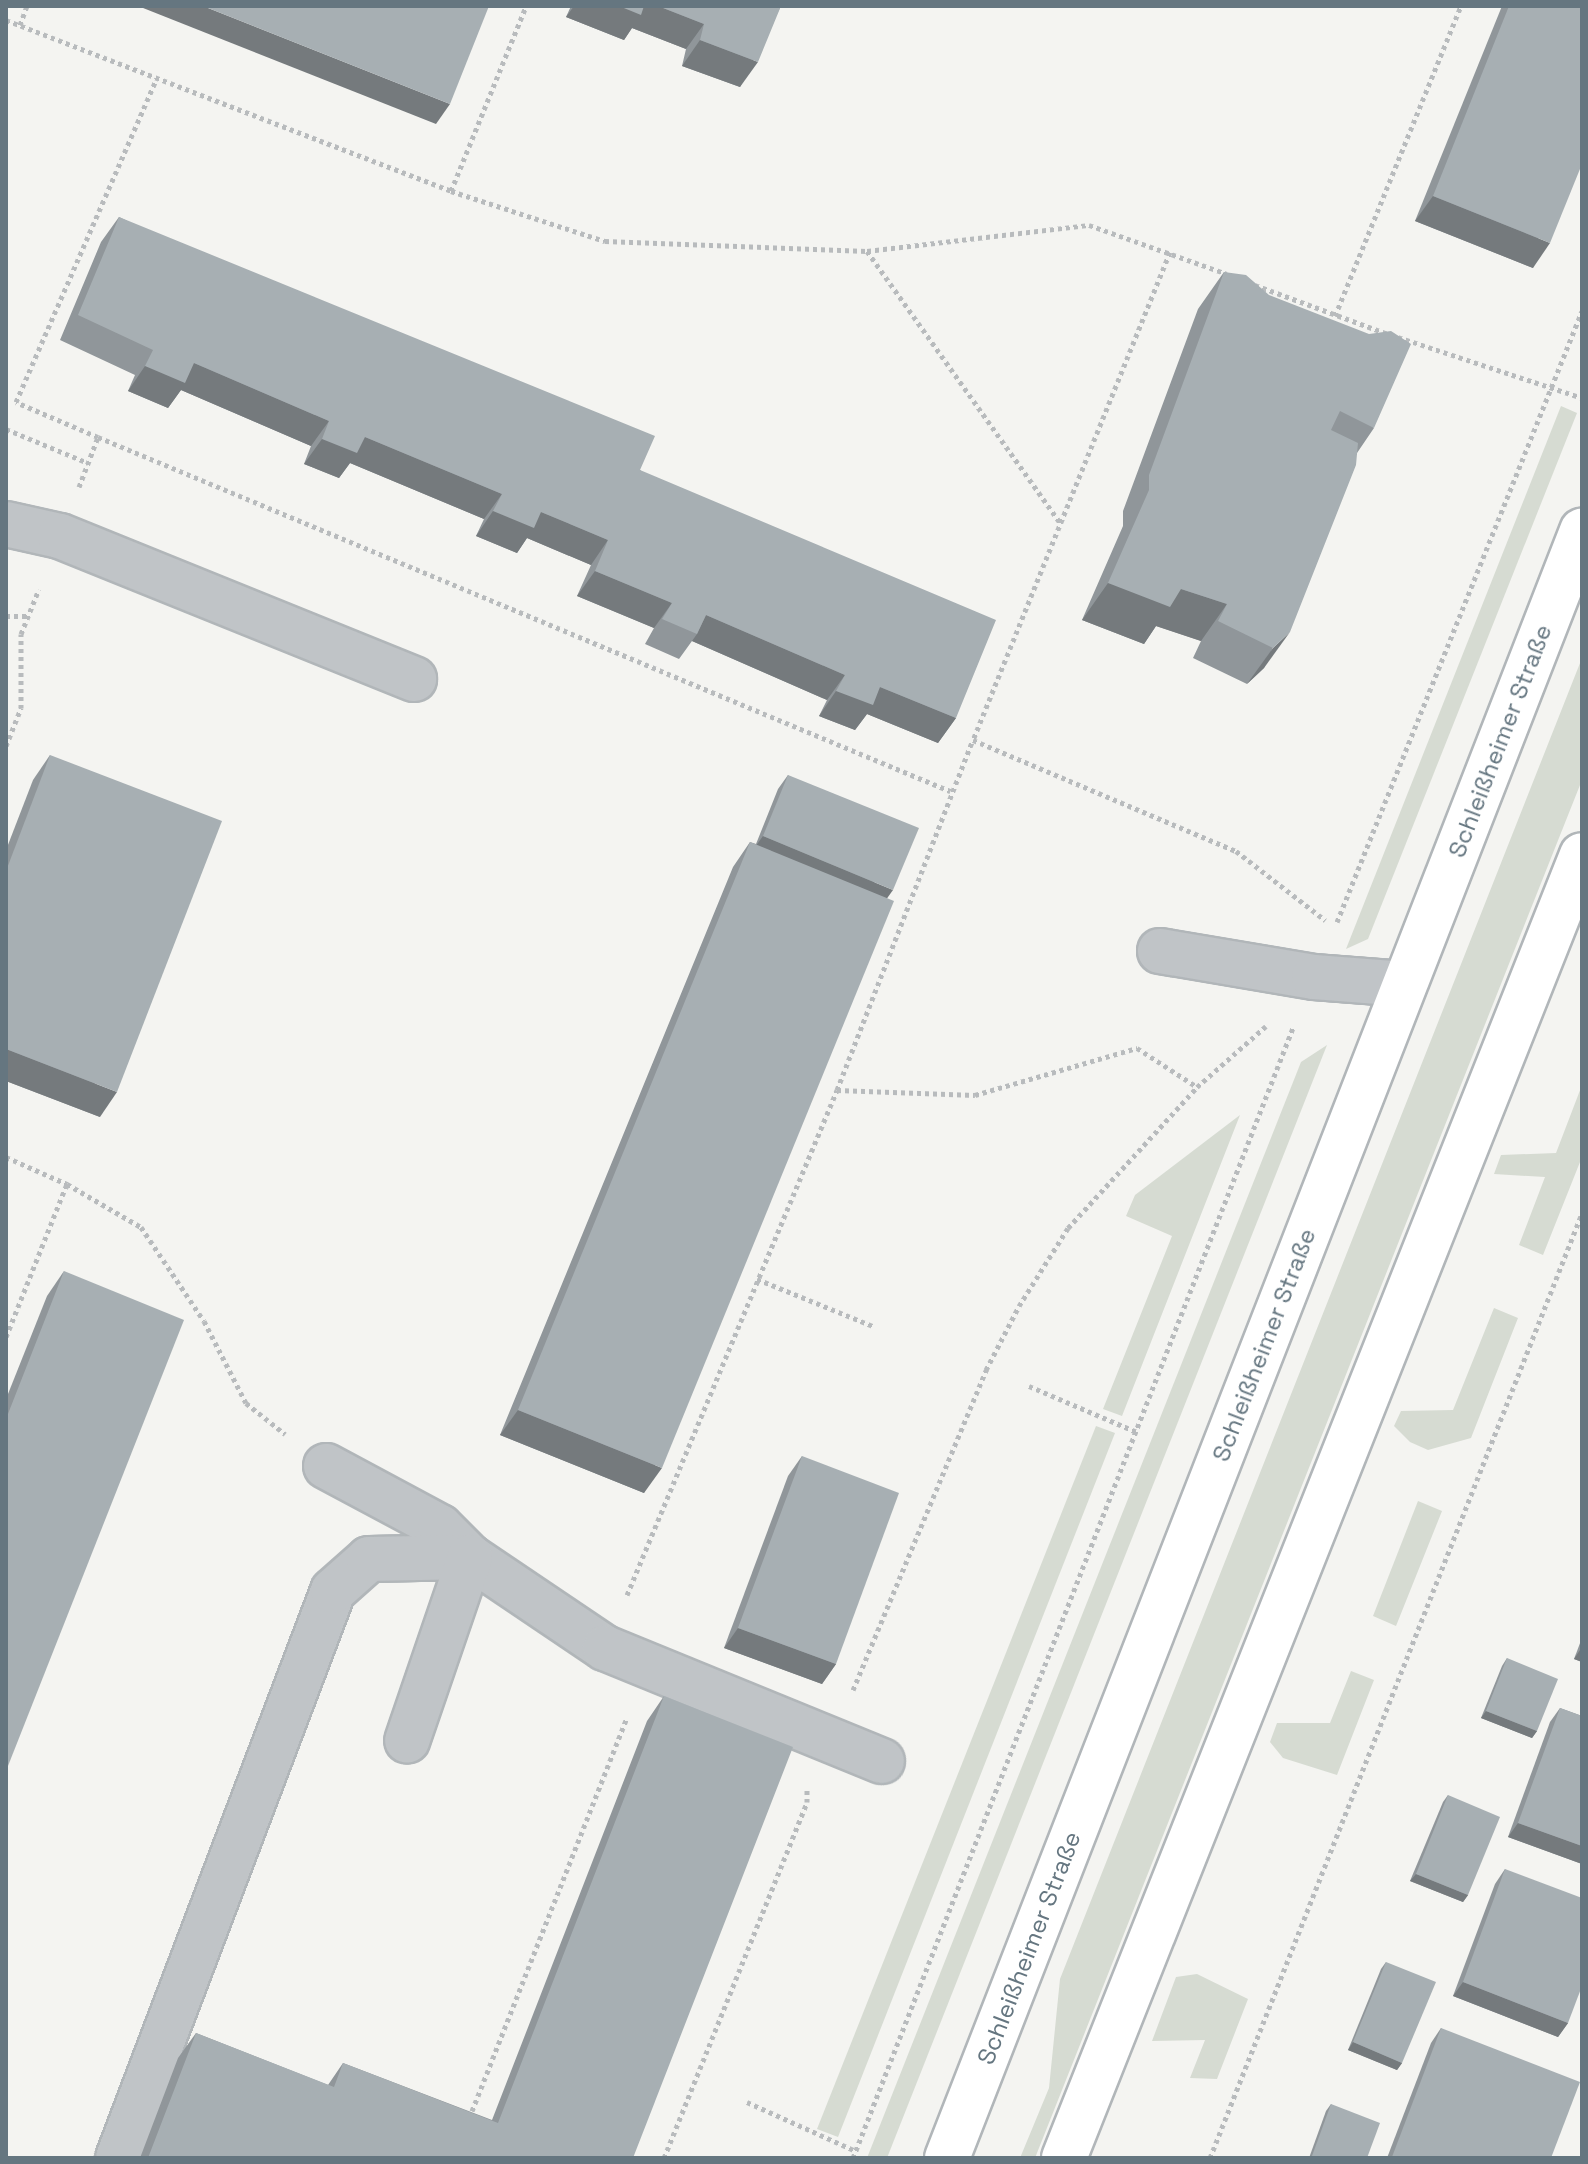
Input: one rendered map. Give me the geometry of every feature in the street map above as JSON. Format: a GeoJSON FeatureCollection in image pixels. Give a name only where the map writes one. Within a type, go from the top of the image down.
{"type":"FeatureCollection","features":[{"type":"Feature","properties":{"kind":"main road","name":"Schleißheimer Straße"},"geometry":{"type":"LineString","coordinates":[[953,2151],[1582,531]]}},
{"type":"Feature","properties":{"kind":"main road"},"geometry":{"type":"LineString","coordinates":[[1064,2158],[1582,855]]}},
{"type":"Feature","properties":{"kind":"lane"},"geometry":{"type":"LineString","coordinates":[[6,524],[60,536],[414,679]]}},
{"type":"Feature","properties":{"kind":"lane"},"geometry":{"type":"LineString","coordinates":[[1160,951],[1314,977],[1405,984]]}},
{"type":"Feature","properties":{"kind":"lane"},"geometry":{"type":"LineString","coordinates":[[326,1466],[440,1527],[470,1557],[605,1648],[882,1761]]}},
{"type":"Feature","properties":{"kind":"lane"},"geometry":{"type":"LineString","coordinates":[[407,1741],[470,1557]]}},
{"type":"Feature","properties":{"kind":"lane"},"geometry":{"type":"LineString","coordinates":[[118,2158],[333,1591],[369,1559],[470,1557]]}},
{"type":"Feature","properties":{"kind":"path"},"geometry":{"type":"LineString","coordinates":[[20,25],[27,6]]}},
{"type":"Feature","properties":{"kind":"path"},"geometry":{"type":"LineString","coordinates":[[451,191],[526,6]]}},
{"type":"Feature","properties":{"kind":"path"},"geometry":{"type":"LineString","coordinates":[[1335,316],[1461,6]]}},
{"type":"Feature","properties":{"kind":"path"},"geometry":{"type":"LineString","coordinates":[[6,20],[451,191],[605,241],[867,251],[1089,225],[1170,252],[1335,316],[1582,398]]}},
{"type":"Feature","properties":{"kind":"path"},"geometry":{"type":"LineString","coordinates":[[157,78],[16,402],[950,791]]}},
{"type":"Feature","properties":{"kind":"path"},"geometry":{"type":"LineString","coordinates":[[867,251],[1061,525]]}},
{"type":"Feature","properties":{"kind":"path"},"geometry":{"type":"LineString","coordinates":[[605,1648],[837,1090],[950,791],[1170,252]]}},
{"type":"Feature","properties":{"kind":"path"},"geometry":{"type":"LineString","coordinates":[[973,740],[1236,851],[1335,928],[1582,311]]}},
{"type":"Feature","properties":{"kind":"path"},"geometry":{"type":"LineString","coordinates":[[6,429],[88,463]]}},
{"type":"Feature","properties":{"kind":"path"},"geometry":{"type":"LineString","coordinates":[[6,746],[21,708],[21,634],[98,437]]}},
{"type":"Feature","properties":{"kind":"path"},"geometry":{"type":"LineString","coordinates":[[6,616],[28,616]]}},
{"type":"Feature","properties":{"kind":"path"},"geometry":{"type":"LineString","coordinates":[[832,1741],[986,1370],[1019,1306],[1068,1228],[1197,1087],[1218,1073],[1314,977]]}},
{"type":"Feature","properties":{"kind":"path"},"geometry":{"type":"LineString","coordinates":[[853,2158],[1314,977]]}},
{"type":"Feature","properties":{"kind":"path"},"geometry":{"type":"LineString","coordinates":[[837,1090],[975,1095],[1137,1048],[1197,1087]]}},
{"type":"Feature","properties":{"kind":"path"},"geometry":{"type":"LineString","coordinates":[[6,1157],[67,1184],[141,1227],[204,1321],[246,1403],[326,1466]]}},
{"type":"Feature","properties":{"kind":"path"},"geometry":{"type":"LineString","coordinates":[[6,1337],[67,1184]]}},
{"type":"Feature","properties":{"kind":"path"},"geometry":{"type":"LineString","coordinates":[[1210,2158],[1582,1213]]}},
{"type":"Feature","properties":{"kind":"path"},"geometry":{"type":"LineString","coordinates":[[757,1279],[875,1327]]}},
{"type":"Feature","properties":{"kind":"path"},"geometry":{"type":"LineString","coordinates":[[1029,1386],[1137,1432]]}},
{"type":"Feature","properties":{"kind":"path"},"geometry":{"type":"LineString","coordinates":[[472,2111],[631,1707]]}},
{"type":"Feature","properties":{"kind":"path"},"geometry":{"type":"LineString","coordinates":[[664,2158],[807,1802],[807,1786],[798,1777]]}},
{"type":"Feature","properties":{"kind":"path"},"geometry":{"type":"LineString","coordinates":[[747,2102],[856,2151]]}},
{"type":"Feature","properties":{"kind":"shaded area"},"geometry":{"type":"Polygon","coordinates":[[[1561,406],[1577,413],[1368,939],[1346,949],[1561,406]]]}},
{"type":"Feature","properties":{"kind":"shaded area"},"geometry":{"type":"Polygon","coordinates":[[[1582,658],[1582,780],[1035,2158],[1020,2158],[1049,2088],[1060,1979],[1582,658]]]}},
{"type":"Feature","properties":{"kind":"shaded area"},"geometry":{"type":"Polygon","coordinates":[[[1327,1045],[887,2158],[867,2158],[1301,1062],[1327,1045]]]}},
{"type":"Feature","properties":{"kind":"shaded area"},"geometry":{"type":"Polygon","coordinates":[[[1582,1085],[1582,1157],[1543,1255],[1519,1245],[1545,1177],[1494,1174],[1501,1155],[1556,1153],[1582,1085]]]}},
{"type":"Feature","properties":{"kind":"shaded area"},"geometry":{"type":"Polygon","coordinates":[[[1240,1115],[1122,1416],[1103,1409],[1172,1236],[1126,1216],[1135,1195],[1240,1115]]]}},
{"type":"Feature","properties":{"kind":"shaded area"},"geometry":{"type":"Polygon","coordinates":[[[1494,1308],[1518,1318],[1471,1438],[1428,1450],[1410,1442],[1394,1426],[1401,1411],[1453,1410],[1494,1308]]]}},
{"type":"Feature","properties":{"kind":"shaded area"},"geometry":{"type":"Polygon","coordinates":[[[1096,1426],[1115,1433],[838,2137],[817,2129],[1096,1426]]]}},
{"type":"Feature","properties":{"kind":"shaded area"},"geometry":{"type":"Polygon","coordinates":[[[1418,1501],[1442,1511],[1396,1626],[1373,1616],[1418,1501]]]}},
{"type":"Feature","properties":{"kind":"shaded area"},"geometry":{"type":"Polygon","coordinates":[[[1351,1671],[1374,1680],[1337,1775],[1283,1758],[1270,1742],[1277,1723],[1330,1723],[1351,1671]]]}},
{"type":"Feature","properties":{"kind":"shaded area"},"geometry":{"type":"Polygon","coordinates":[[[1197,1974],[1248,1999],[1217,2079],[1190,2078],[1205,2040],[1152,2041],[1176,1977],[1197,1974]]]}},
{"type":"Feature","properties":{"kind":"building"},"geometry":{"type":"Polygon","coordinates":[[[203,6],[489,6],[450,104],[203,6]]]}},
{"type":"Feature","properties":{"kind":"building"},"geometry":{"type":"Polygon","coordinates":[[[619,6],[644,6],[641,15],[619,6]]]}},
{"type":"Feature","properties":{"kind":"building"},"geometry":{"type":"Polygon","coordinates":[[[658,6],[781,6],[758,62],[700,40],[704,24],[658,6]]]}},
{"type":"Feature","properties":{"kind":"building"},"geometry":{"type":"Polygon","coordinates":[[[1509,6],[1582,6],[1582,164],[1550,243],[1433,196],[1509,6]]]}},
{"type":"Feature","properties":{"kind":"building"},"geometry":{"type":"Polygon","coordinates":[[[119,217],[655,436],[640,470],[996,620],[956,718],[880,687],[873,705],[836,691],[845,675],[706,615],[697,634],[662,619],[672,603],[595,571],[608,540],[541,512],[534,528],[493,511],[502,494],[365,437],[357,453],[322,439],[329,421],[194,363],[185,383],[145,366],[153,350],[78,315],[119,217]]]}},
{"type":"Feature","properties":{"kind":"building"},"geometry":{"type":"Polygon","coordinates":[[[1224,272],[1246,275],[1269,295],[1369,334],[1391,331],[1411,344],[1374,428],[1340,411],[1331,430],[1358,443],[1356,465],[1290,632],[1273,648],[1218,621],[1227,604],[1181,589],[1170,607],[1108,583],[1149,490],[1149,475],[1224,272]]]}},
{"type":"Feature","properties":{"kind":"building"},"geometry":{"type":"Polygon","coordinates":[[[50,755],[222,821],[117,1092],[6,1049],[6,871],[50,755]]]}},
{"type":"Feature","properties":{"kind":"building"},"geometry":{"type":"Polygon","coordinates":[[[788,775],[919,828],[893,890],[763,836],[788,775]]]}},
{"type":"Feature","properties":{"kind":"building"},"geometry":{"type":"Polygon","coordinates":[[[750,842],[894,901],[662,1468],[518,1410],[750,842]]]}},
{"type":"Feature","properties":{"kind":"building"},"geometry":{"type":"Polygon","coordinates":[[[64,1271],[184,1320],[6,1771],[6,1419],[64,1271]]]}},
{"type":"Feature","properties":{"kind":"building"},"geometry":{"type":"Polygon","coordinates":[[[802,1456],[899,1493],[836,1664],[738,1628],[802,1456]]]}},
{"type":"Feature","properties":{"kind":"building"},"geometry":{"type":"Polygon","coordinates":[[[1507,1658],[1558,1679],[1537,1731],[1486,1711],[1507,1658]]]}},
{"type":"Feature","properties":{"kind":"building"},"geometry":{"type":"Polygon","coordinates":[[[664,1696],[793,1747],[633,2158],[148,2158],[196,2033],[334,2087],[343,2063],[498,2123],[664,1696]]]}},
{"type":"Feature","properties":{"kind":"building"},"geometry":{"type":"Polygon","coordinates":[[[1560,1708],[1582,1716],[1582,1846],[1518,1823],[1560,1708]]]}},
{"type":"Feature","properties":{"kind":"building"},"geometry":{"type":"Polygon","coordinates":[[[1448,1795],[1500,1817],[1468,1895],[1416,1874],[1448,1795]]]}},
{"type":"Feature","properties":{"kind":"building"},"geometry":{"type":"Polygon","coordinates":[[[1505,1869],[1582,1898],[1582,1986],[1568,2023],[1463,1982],[1505,1869]]]}},
{"type":"Feature","properties":{"kind":"building"},"geometry":{"type":"Polygon","coordinates":[[[1386,1962],[1436,1982],[1402,2063],[1353,2042],[1386,1962]]]}},
{"type":"Feature","properties":{"kind":"building"},"geometry":{"type":"Polygon","coordinates":[[[1441,2028],[1580,2082],[1551,2158],[1392,2157],[1441,2028]]]}},
{"type":"Feature","properties":{"kind":"building"},"geometry":{"type":"Polygon","coordinates":[[[1331,2104],[1380,2123],[1367,2158],[1312,2156],[1331,2104]]]}}]}
